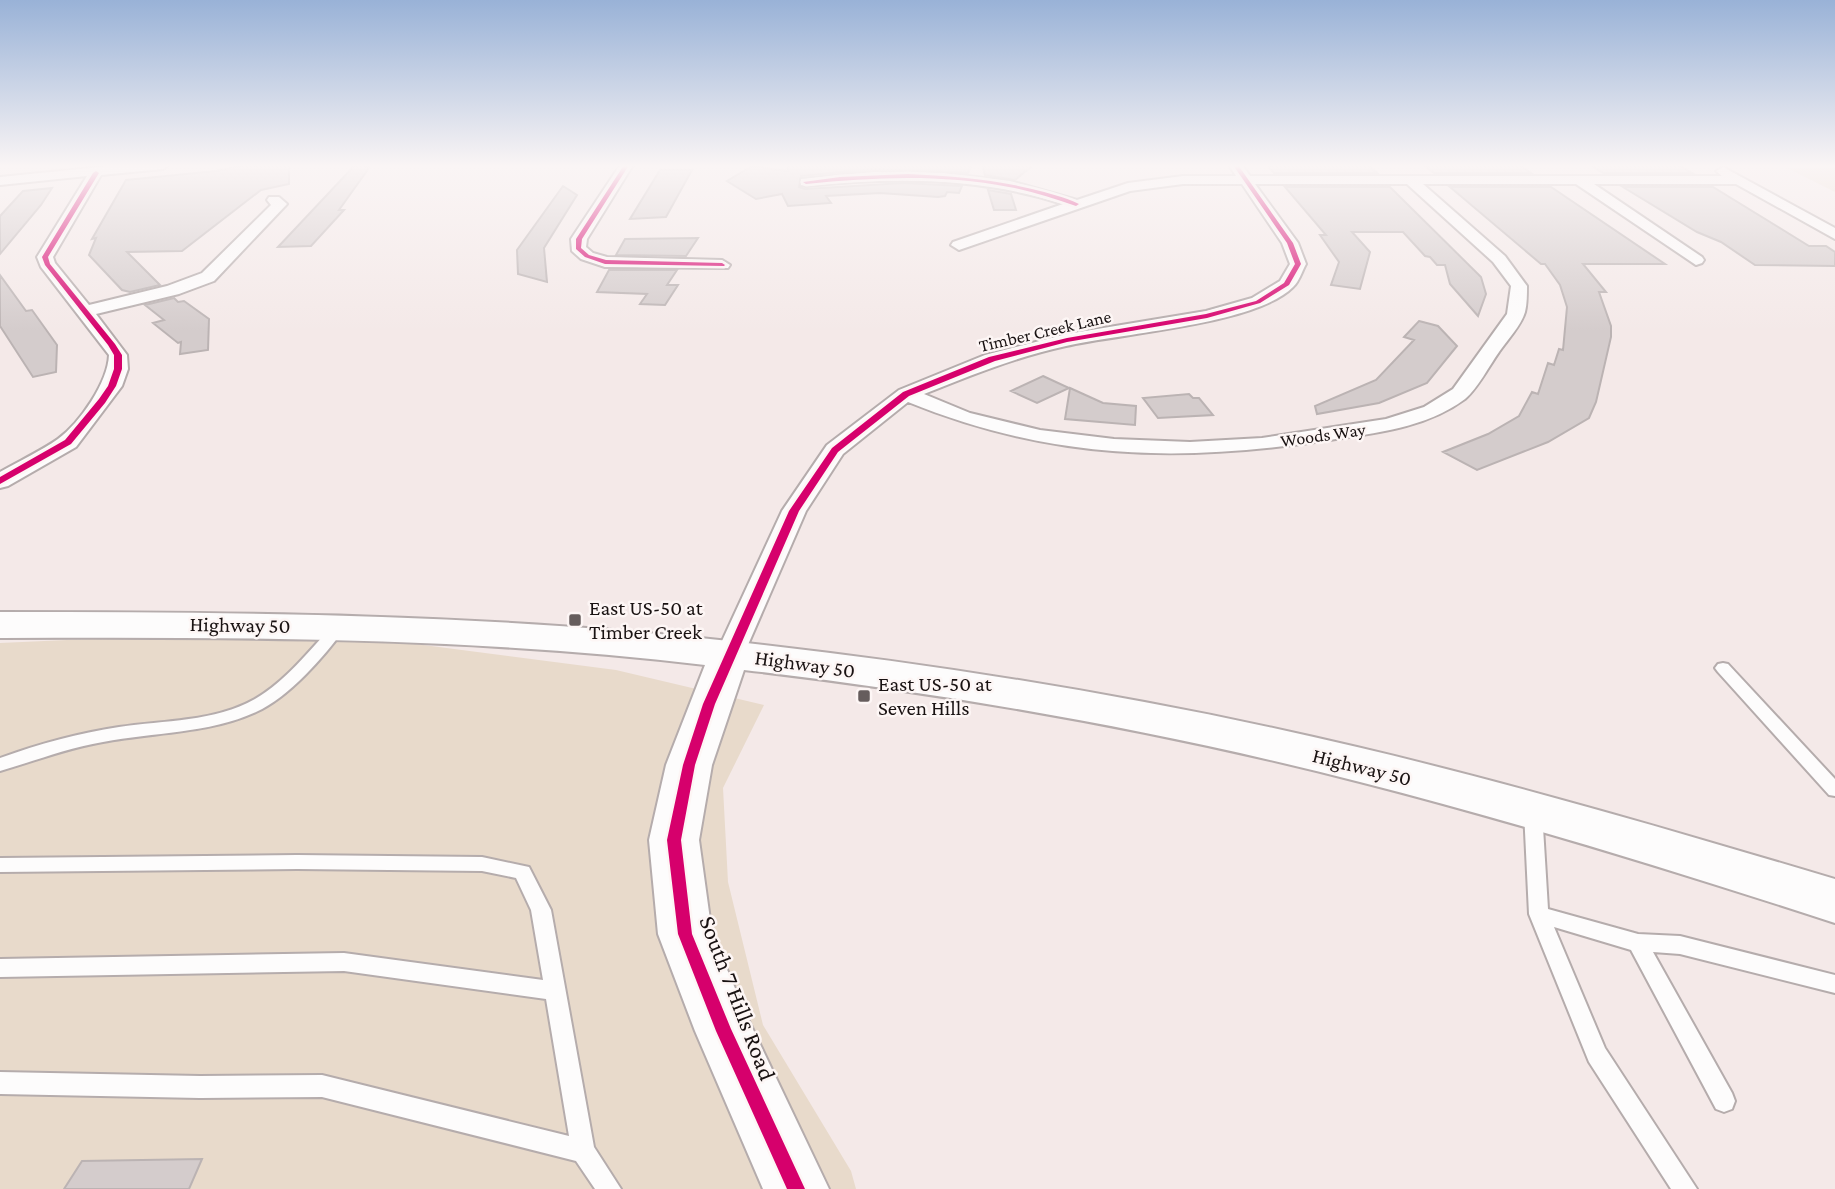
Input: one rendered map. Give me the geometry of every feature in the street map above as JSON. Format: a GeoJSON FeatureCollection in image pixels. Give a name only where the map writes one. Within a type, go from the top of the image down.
{"type":"FeatureCollection","features":[{"type":"Feature","properties":{"kind":"main road","name":"Highway 50"},"geometry":{"type":"LineString","coordinates":[[0,625],[192,624],[339,627],[495,635],[730,654],[965,687],[1187,727],[1356,764],[1533,811],[1835,901]]}},
{"type":"Feature","properties":{"kind":"main road","name":"South 7 Hills Road"},"geometry":{"type":"LineString","coordinates":[[730,654],[709,704],[689,765],[674,840],[685,934],[724,1031],[796,1189]]}},
{"type":"Feature","properties":{"kind":"street"},"geometry":{"type":"LineString","coordinates":[[0,481],[68,442],[112,386],[118,369],[118,355],[44,257],[67,220]]}},
{"type":"Feature","properties":{"kind":"street"},"geometry":{"type":"LineString","coordinates":[[83,312],[173,290],[208,277],[264,220]]}},
{"type":"Feature","properties":{"kind":"street"},"geometry":{"type":"LineString","coordinates":[[591,220],[579,239],[578,248],[587,256],[605,262],[722,265]]}},
{"type":"Feature","properties":{"kind":"street"},"geometry":{"type":"LineString","coordinates":[[959,245],[1029,220]]}},
{"type":"Feature","properties":{"kind":"street","name":"Timber Creek Lane"},"geometry":{"type":"LineString","coordinates":[[730,654],[794,511],[835,450],[906,394],[992,359],[1068,340],[1207,316],[1258,302],[1287,284],[1297,264],[1290,243],[1274,220]]}},
{"type":"Feature","properties":{"kind":"street","name":"Woods Way"},"geometry":{"type":"LineString","coordinates":[[906,394],[963,417],[1040,436],[1114,446],[1190,449],[1262,444],[1389,425],[1431,411],[1460,393],[1516,314],[1519,286],[1499,259],[1456,220]]}},
{"type":"Feature","properties":{"kind":"street"},"geometry":{"type":"LineString","coordinates":[[1638,220],[1696,260]]}},
{"type":"Feature","properties":{"kind":"street"},"geometry":{"type":"LineString","coordinates":[[1810,220],[1835,234]]}},
{"type":"Feature","properties":{"kind":"street"},"geometry":{"type":"LineString","coordinates":[[0,466],[47,437],[80,425]]}},
{"type":"Feature","properties":{"kind":"lane"},"geometry":{"type":"LineString","coordinates":[[0,765],[51,745],[120,732],[197,723],[252,708],[284,685],[339,627]]}},
{"type":"Feature","properties":{"kind":"lane"},"geometry":{"type":"LineString","coordinates":[[1723,668],[1835,790]]}},
{"type":"Feature","properties":{"kind":"lane"},"geometry":{"type":"LineString","coordinates":[[1533,811],[1539,914],[1597,1055],[1685,1189]]}},
{"type":"Feature","properties":{"kind":"lane"},"geometry":{"type":"LineString","coordinates":[[0,865],[416,863],[482,864],[522,872],[541,910],[583,1151],[609,1189]]}},
{"type":"Feature","properties":{"kind":"lane"},"geometry":{"type":"LineString","coordinates":[[1539,914],[1638,943],[1679,944],[1835,984]]}},
{"type":"Feature","properties":{"kind":"lane"},"geometry":{"type":"LineString","coordinates":[[1638,943],[1724,1101]]}},
{"type":"Feature","properties":{"kind":"lane"},"geometry":{"type":"LineString","coordinates":[[0,968],[344,961],[555,992]]}},
{"type":"Feature","properties":{"kind":"lane"},"geometry":{"type":"LineString","coordinates":[[0,1083],[200,1087],[322,1086],[583,1151]]}},
{"type":"Feature","properties":{"kind":"shaded area"},"geometry":{"type":"Polygon","coordinates":[[[223,633],[408,643],[616,670],[764,705],[723,788],[728,882],[763,1025],[851,1171],[856,1189],[0,1189],[0,643],[223,633]]]}},
{"type":"Feature","properties":{"kind":"building"},"geometry":{"type":"Polygon","coordinates":[[[0,220],[28,220],[0,254],[0,220]]]}},
{"type":"Feature","properties":{"kind":"building"},"geometry":{"type":"Polygon","coordinates":[[[103,220],[222,220],[182,251],[127,252],[160,285],[130,292],[122,290],[89,255],[96,238],[92,239],[103,220]]]}},
{"type":"Feature","properties":{"kind":"building"},"geometry":{"type":"Polygon","coordinates":[[[303,220],[334,220],[311,246],[278,247],[303,220]]]}},
{"type":"Feature","properties":{"kind":"building"},"geometry":{"type":"Polygon","coordinates":[[[538,220],[561,220],[544,248],[547,282],[518,274],[517,250],[538,220]]]}},
{"type":"Feature","properties":{"kind":"building"},"geometry":{"type":"Polygon","coordinates":[[[1314,220],[1424,220],[1481,277],[1486,294],[1478,316],[1450,284],[1445,265],[1437,265],[1430,257],[1425,256],[1403,232],[1352,232],[1370,252],[1360,289],[1331,285],[1339,262],[1320,235],[1326,235],[1314,220]]]}},
{"type":"Feature","properties":{"kind":"building"},"geometry":{"type":"Polygon","coordinates":[[[1490,220],[1601,220],[1665,264],[1583,264],[1606,292],[1599,292],[1611,326],[1611,337],[1596,402],[1589,418],[1548,442],[1477,470],[1443,452],[1488,434],[1519,416],[1532,392],[1538,394],[1548,363],[1554,365],[1559,349],[1563,350],[1567,307],[1560,285],[1545,264],[1541,264],[1490,220]]]}},
{"type":"Feature","properties":{"kind":"building"},"geometry":{"type":"Polygon","coordinates":[[[1678,220],[1767,220],[1809,246],[1826,246],[1835,252],[1835,266],[1755,265],[1721,242],[1678,220]]]}},
{"type":"Feature","properties":{"kind":"building"},"geometry":{"type":"Polygon","coordinates":[[[698,238],[686,256],[616,255],[625,239],[698,238]]]}},
{"type":"Feature","properties":{"kind":"building"},"geometry":{"type":"Polygon","coordinates":[[[609,270],[677,270],[667,285],[678,285],[665,305],[640,304],[647,294],[597,292],[609,270]]]}},
{"type":"Feature","properties":{"kind":"building"},"geometry":{"type":"Polygon","coordinates":[[[0,275],[26,311],[32,310],[57,345],[56,372],[33,377],[0,326],[0,275]]]}},
{"type":"Feature","properties":{"kind":"building"},"geometry":{"type":"Polygon","coordinates":[[[174,298],[178,302],[184,301],[209,319],[208,350],[180,354],[181,342],[178,343],[153,323],[164,320],[145,305],[174,298]]]}},
{"type":"Feature","properties":{"kind":"building"},"geometry":{"type":"Polygon","coordinates":[[[1419,321],[1438,326],[1457,346],[1427,383],[1379,403],[1317,414],[1315,406],[1376,380],[1414,340],[1404,337],[1419,321]]]}},
{"type":"Feature","properties":{"kind":"building"},"geometry":{"type":"Polygon","coordinates":[[[1043,376],[1069,388],[1037,403],[1011,391],[1043,376]]]}},
{"type":"Feature","properties":{"kind":"building"},"geometry":{"type":"Polygon","coordinates":[[[1070,388],[1103,403],[1136,406],[1135,425],[1065,419],[1070,388]]]}},
{"type":"Feature","properties":{"kind":"building"},"geometry":{"type":"Polygon","coordinates":[[[1189,394],[1193,398],[1199,398],[1213,415],[1158,418],[1143,398],[1189,394]]]}},
{"type":"Feature","properties":{"kind":"building"},"geometry":{"type":"Polygon","coordinates":[[[202,1159],[189,1189],[64,1189],[82,1161],[202,1159]]]}},
{"type":"Feature","properties":{"kind":"cycle path"},"geometry":{"type":"LineString","coordinates":[[0,481],[68,442],[102,401],[112,386],[118,369],[118,355],[111,344],[47,264],[45,257],[67,220]]}},
{"type":"Feature","properties":{"kind":"cycle path"},"geometry":{"type":"LineString","coordinates":[[591,220],[579,239],[578,248],[587,256],[605,262],[722,265]]}},
{"type":"Feature","properties":{"kind":"cycle path"},"geometry":{"type":"LineString","coordinates":[[796,1189],[724,1031],[685,934],[674,840],[689,765],[709,704],[794,511],[835,450],[906,394],[992,359],[1067,340],[1207,316],[1258,302],[1287,284],[1298,264],[1290,243],[1274,220]]}},
{"type":"Feature","properties":{"kind":"place","name":"East US-50 at Timber Creek"},"geometry":{"type":"Point","coordinates":[575,620]}},
{"type":"Feature","properties":{"kind":"place","name":"East US-50 at Seven Hills"},"geometry":{"type":"Point","coordinates":[864,696]}}]}
